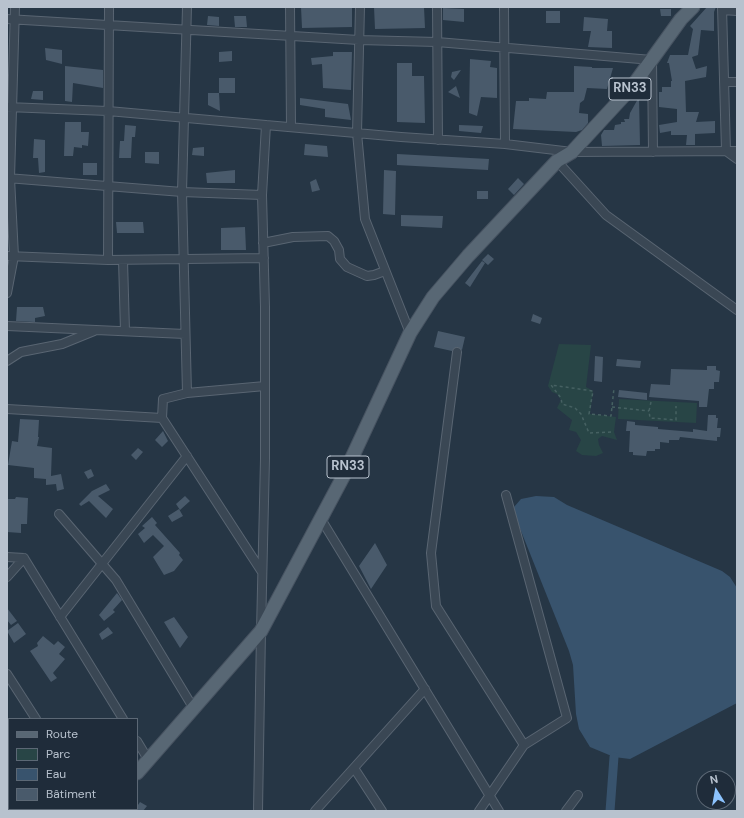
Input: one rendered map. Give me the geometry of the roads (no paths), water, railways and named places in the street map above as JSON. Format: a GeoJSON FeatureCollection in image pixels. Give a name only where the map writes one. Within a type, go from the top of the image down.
{"type":"FeatureCollection","features":[{"type":"Feature","properties":{"kind":"main road","name":"RN33"},"geometry":{"type":"LineString","coordinates":[[138,772],[260,631],[343,477],[410,333],[433,297],[468,256],[557,161],[572,152],[632,88],[681,19],[693,7]]}},
{"type":"Feature","properties":{"kind":"street"},"geometry":{"type":"LineString","coordinates":[[7,293],[10,256],[8,178],[11,19],[15,7]]}},
{"type":"Feature","properties":{"kind":"street"},"geometry":{"type":"LineString","coordinates":[[108,260],[109,7]]}},
{"type":"Feature","properties":{"kind":"street"},"geometry":{"type":"LineString","coordinates":[[187,393],[182,258],[182,192],[183,118],[188,7]]}},
{"type":"Feature","properties":{"kind":"street"},"geometry":{"type":"LineString","coordinates":[[290,7],[291,127]]}},
{"type":"Feature","properties":{"kind":"street"},"geometry":{"type":"LineString","coordinates":[[360,7],[357,133],[365,219],[410,333]]}},
{"type":"Feature","properties":{"kind":"street"},"geometry":{"type":"LineString","coordinates":[[437,7],[438,140]]}},
{"type":"Feature","properties":{"kind":"street"},"geometry":{"type":"LineString","coordinates":[[504,7],[504,144]]}},
{"type":"Feature","properties":{"kind":"street"},"geometry":{"type":"LineString","coordinates":[[726,151],[722,9],[737,11]]}},
{"type":"Feature","properties":{"kind":"street"},"geometry":{"type":"LineString","coordinates":[[11,19],[359,40],[437,42],[652,60],[653,152]]}},
{"type":"Feature","properties":{"kind":"street"},"geometry":{"type":"LineString","coordinates":[[724,82],[737,82]]}},
{"type":"Feature","properties":{"kind":"street"},"geometry":{"type":"LineString","coordinates":[[10,107],[108,111],[438,140],[504,144],[572,152],[737,151]]}},
{"type":"Feature","properties":{"kind":"street"},"geometry":{"type":"LineString","coordinates":[[258,811],[265,386],[262,195],[266,125]]}},
{"type":"Feature","properties":{"kind":"street"},"geometry":{"type":"LineString","coordinates":[[726,151],[737,158]]}},
{"type":"Feature","properties":{"kind":"street"},"geometry":{"type":"LineString","coordinates":[[557,161],[606,216],[737,310]]}},
{"type":"Feature","properties":{"kind":"street"},"geometry":{"type":"LineString","coordinates":[[8,178],[182,192],[262,195]]}},
{"type":"Feature","properties":{"kind":"street"},"geometry":{"type":"LineString","coordinates":[[263,243],[293,236],[328,236],[334,241],[339,250],[340,259],[347,267],[367,276],[385,271]]}},
{"type":"Feature","properties":{"kind":"street"},"geometry":{"type":"LineString","coordinates":[[10,256],[108,260],[264,258]]}},
{"type":"Feature","properties":{"kind":"street"},"geometry":{"type":"LineString","coordinates":[[123,260],[125,331]]}},
{"type":"Feature","properties":{"kind":"street"},"geometry":{"type":"LineString","coordinates":[[7,326],[185,334]]}},
{"type":"Feature","properties":{"kind":"street"},"geometry":{"type":"LineString","coordinates":[[7,361],[22,352],[62,344],[98,330]]}},
{"type":"Feature","properties":{"kind":"street"},"geometry":{"type":"LineString","coordinates":[[457,352],[431,553],[436,606],[524,745]]}},
{"type":"Feature","properties":{"kind":"street"},"geometry":{"type":"LineString","coordinates":[[262,572],[162,418],[163,399],[187,393],[265,386]]}},
{"type":"Feature","properties":{"kind":"street"},"geometry":{"type":"LineString","coordinates":[[7,409],[162,418]]}},
{"type":"Feature","properties":{"kind":"street"},"geometry":{"type":"LineString","coordinates":[[60,617],[187,456]]}},
{"type":"Feature","properties":{"kind":"street"},"geometry":{"type":"LineString","coordinates":[[479,811],[524,745],[568,718],[506,496]]}},
{"type":"Feature","properties":{"kind":"street"},"geometry":{"type":"LineString","coordinates":[[59,514],[116,580],[194,709]]}},
{"type":"Feature","properties":{"kind":"street"},"geometry":{"type":"LineString","coordinates":[[321,519],[499,811]]}},
{"type":"Feature","properties":{"kind":"street"},"geometry":{"type":"LineString","coordinates":[[7,557],[24,558]]}},
{"type":"Feature","properties":{"kind":"street"},"geometry":{"type":"LineString","coordinates":[[7,577],[24,558]]}},
{"type":"Feature","properties":{"kind":"street"},"geometry":{"type":"LineString","coordinates":[[24,558],[122,718]]}},
{"type":"Feature","properties":{"kind":"street"},"geometry":{"type":"LineString","coordinates":[[7,674],[35,718]]}},
{"type":"Feature","properties":{"kind":"street"},"geometry":{"type":"LineString","coordinates":[[315,811],[425,690]]}},
{"type":"Feature","properties":{"kind":"street"},"geometry":{"type":"LineString","coordinates":[[138,743],[149,760]]}},
{"type":"Feature","properties":{"kind":"street"},"geometry":{"type":"LineString","coordinates":[[354,768],[382,811]]}},
{"type":"Feature","properties":{"kind":"street"},"geometry":{"type":"LineString","coordinates":[[566,811],[578,795]]}},
{"type":"Feature","properties":{"kind":"water"},"geometry":{"type":"Polygon","coordinates":[[[536,496],[554,497],[567,505],[722,571],[730,577],[737,588],[737,703],[630,759],[614,757],[590,747],[579,729],[576,714],[573,665],[569,651],[517,521],[514,507],[521,499],[536,496]]]}},
{"type":"Feature","properties":{"kind":"waterway"},"geometry":{"type":"LineString","coordinates":[[610,811],[614,757]]}}]}
